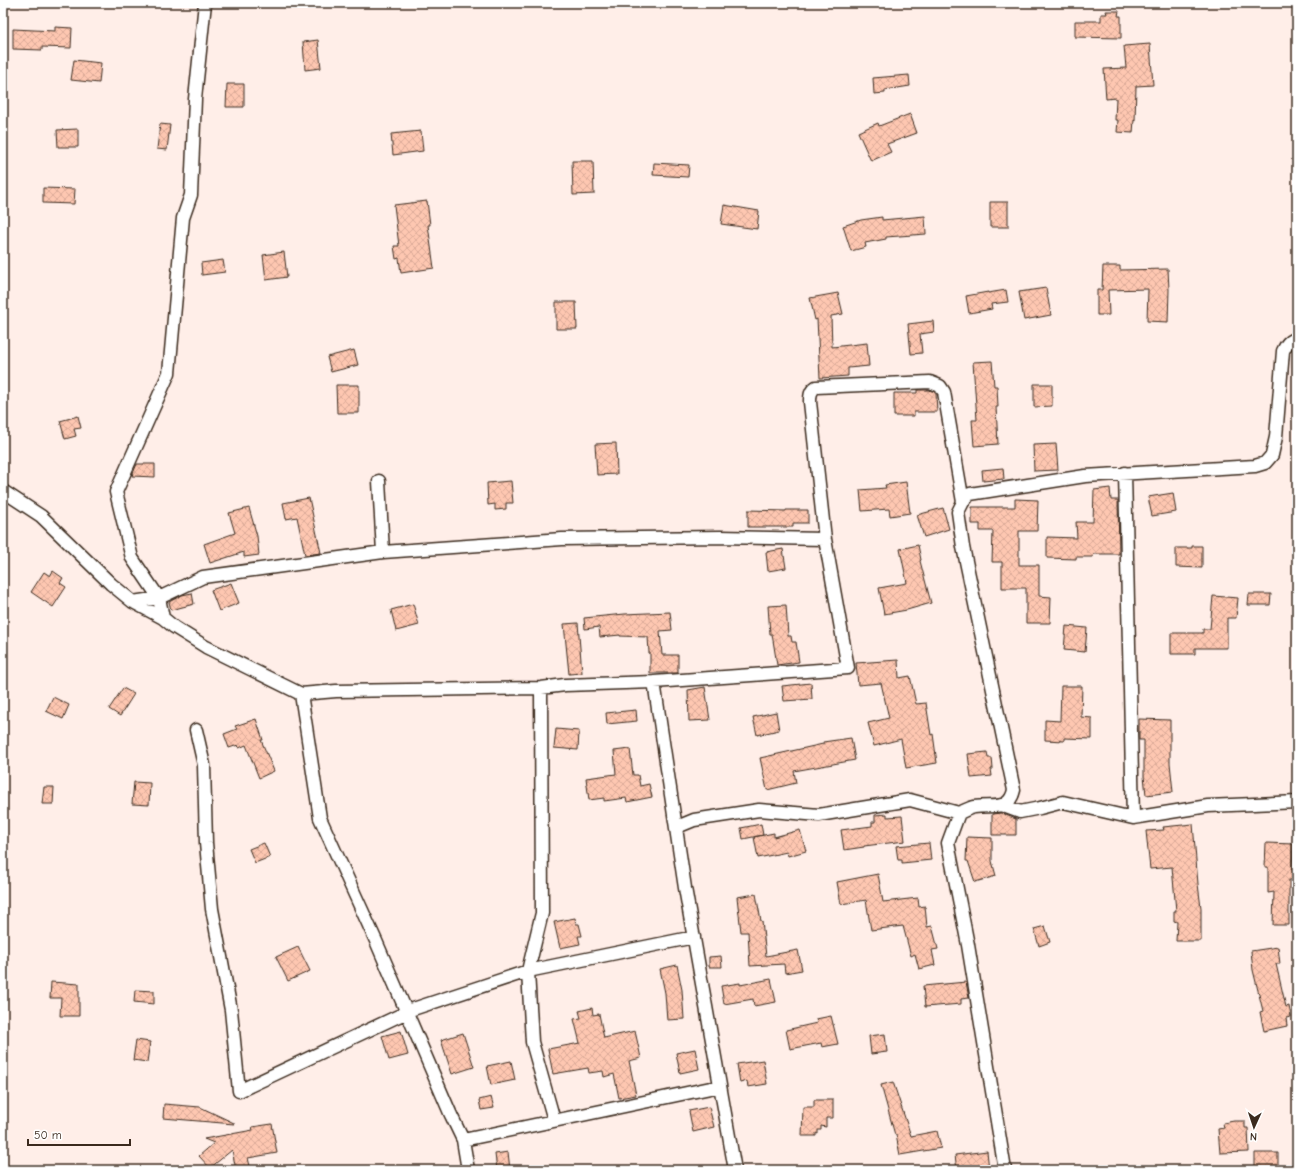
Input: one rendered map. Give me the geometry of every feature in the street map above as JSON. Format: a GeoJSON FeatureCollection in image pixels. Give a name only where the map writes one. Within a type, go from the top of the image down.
{"type":"FeatureCollection","features":[{"type":"Feature","properties":{"kind":"street"},"geometry":{"type":"LineString","coordinates":[[163,618],[159,598],[132,558],[116,492],[169,373],[183,218],[191,195],[195,99],[205,3]]}},
{"type":"Feature","properties":{"kind":"street"},"geometry":{"type":"LineString","coordinates":[[677,827],[694,820],[759,810],[819,815],[910,800],[959,813],[973,807],[1008,803],[1012,798],[1014,790],[963,547],[958,512],[963,502],[970,494],[1086,476],[1255,466],[1265,463],[1272,455],[1276,437],[1284,351],[1287,343],[1295,338],[1297,339]]}},
{"type":"Feature","properties":{"kind":"street"},"geometry":{"type":"LineString","coordinates":[[3,490],[41,516],[111,584],[133,602],[163,618],[174,627],[206,647],[302,694],[336,691],[541,688],[565,685],[654,682],[848,668],[825,539],[810,402],[810,395],[816,387],[930,382],[940,386],[944,392],[963,502]]}},
{"type":"Feature","properties":{"kind":"street"},"geometry":{"type":"LineString","coordinates":[[1125,473],[1133,818]]}},
{"type":"Feature","properties":{"kind":"street"},"geometry":{"type":"LineString","coordinates":[[379,481],[383,552]]}},
{"type":"Feature","properties":{"kind":"street"},"geometry":{"type":"LineString","coordinates":[[133,602],[159,598],[203,577],[383,552],[562,539],[720,537],[825,539]]}},
{"type":"Feature","properties":{"kind":"street"},"geometry":{"type":"LineString","coordinates":[[654,682],[685,888],[735,1170]]}},
{"type":"Feature","properties":{"kind":"street"},"geometry":{"type":"LineString","coordinates":[[541,688],[542,913],[528,970],[532,1042],[554,1120]]}},
{"type":"Feature","properties":{"kind":"street"},"geometry":{"type":"LineString","coordinates":[[302,694],[320,818],[376,941],[463,1140],[468,1170]]}},
{"type":"Feature","properties":{"kind":"street"},"geometry":{"type":"LineString","coordinates":[[196,730],[204,765],[206,843],[212,909],[231,1010],[239,1091],[407,1011],[436,1001],[528,970],[694,936]]}},
{"type":"Feature","properties":{"kind":"street"},"geometry":{"type":"LineString","coordinates":[[1001,805],[1020,812],[1063,802],[1133,818],[1208,806],[1297,802]]}},
{"type":"Feature","properties":{"kind":"street"},"geometry":{"type":"LineString","coordinates":[[959,813],[948,843],[968,945],[1005,1170]]}},
{"type":"Feature","properties":{"kind":"street"},"geometry":{"type":"LineString","coordinates":[[463,1140],[720,1086]]}},
{"type":"Feature","properties":{"kind":"building"},"geometry":{"type":"Polygon","coordinates":[[[1106,11],[1119,11],[1118,16],[1121,16],[1121,38],[1075,37],[1075,21],[1101,21],[1101,14],[1107,14],[1106,11]]]}},
{"type":"Feature","properties":{"kind":"building"},"geometry":{"type":"Polygon","coordinates":[[[55,27],[72,28],[71,48],[42,47],[42,50],[13,49],[13,29],[55,31],[55,27]]]}},
{"type":"Feature","properties":{"kind":"building"},"geometry":{"type":"Polygon","coordinates":[[[318,40],[321,68],[305,70],[303,42],[318,40]]]}},
{"type":"Feature","properties":{"kind":"building"},"geometry":{"type":"Polygon","coordinates":[[[1150,44],[1153,85],[1136,86],[1135,121],[1134,120],[1133,133],[1117,132],[1118,120],[1115,120],[1116,98],[1106,99],[1104,69],[1126,68],[1124,46],[1150,44]]]}},
{"type":"Feature","properties":{"kind":"building"},"geometry":{"type":"Polygon","coordinates":[[[74,60],[101,63],[99,83],[71,80],[74,60]]]}},
{"type":"Feature","properties":{"kind":"building"},"geometry":{"type":"Polygon","coordinates":[[[909,75],[910,86],[885,90],[885,93],[874,94],[873,78],[909,75]]]}},
{"type":"Feature","properties":{"kind":"building"},"geometry":{"type":"Polygon","coordinates":[[[227,84],[244,84],[244,107],[226,107],[227,84]]]}},
{"type":"Feature","properties":{"kind":"building"},"geometry":{"type":"Polygon","coordinates":[[[910,114],[917,133],[887,144],[891,152],[871,161],[858,132],[878,123],[879,126],[910,114]]]}},
{"type":"Feature","properties":{"kind":"building"},"geometry":{"type":"Polygon","coordinates":[[[160,124],[170,125],[167,150],[157,149],[160,124]]]}},
{"type":"Feature","properties":{"kind":"building"},"geometry":{"type":"Polygon","coordinates":[[[78,129],[78,147],[58,147],[57,130],[78,129]]]}},
{"type":"Feature","properties":{"kind":"building"},"geometry":{"type":"Polygon","coordinates":[[[421,131],[423,151],[393,155],[391,134],[421,131]]]}},
{"type":"Feature","properties":{"kind":"building"},"geometry":{"type":"Polygon","coordinates":[[[572,161],[593,161],[594,194],[573,195],[572,161]]]}},
{"type":"Feature","properties":{"kind":"building"},"geometry":{"type":"Polygon","coordinates":[[[654,163],[689,165],[688,177],[653,175],[654,163]]]}},
{"type":"Feature","properties":{"kind":"building"},"geometry":{"type":"Polygon","coordinates":[[[43,188],[75,189],[74,204],[43,203],[43,188]]]}},
{"type":"Feature","properties":{"kind":"building"},"geometry":{"type":"Polygon","coordinates":[[[427,201],[430,225],[428,225],[434,268],[401,273],[399,258],[396,259],[394,246],[399,246],[394,205],[427,201]]]}},
{"type":"Feature","properties":{"kind":"building"},"geometry":{"type":"Polygon","coordinates":[[[990,202],[1008,202],[1008,227],[990,227],[990,202]]]}},
{"type":"Feature","properties":{"kind":"building"},"geometry":{"type":"Polygon","coordinates":[[[724,205],[759,211],[757,229],[721,224],[724,205]]]}},
{"type":"Feature","properties":{"kind":"building"},"geometry":{"type":"Polygon","coordinates":[[[925,216],[926,234],[886,237],[886,239],[865,243],[866,247],[851,251],[843,226],[861,220],[882,217],[882,220],[925,216]]]}},
{"type":"Feature","properties":{"kind":"building"},"geometry":{"type":"Polygon","coordinates":[[[284,252],[287,277],[266,280],[263,255],[284,252]]]}},
{"type":"Feature","properties":{"kind":"building"},"geometry":{"type":"Polygon","coordinates":[[[223,260],[225,272],[202,275],[201,263],[223,260]]]}},
{"type":"Feature","properties":{"kind":"building"},"geometry":{"type":"Polygon","coordinates":[[[1103,266],[1120,266],[1120,270],[1168,269],[1168,322],[1147,321],[1148,289],[1108,290],[1109,315],[1097,315],[1097,290],[1102,290],[1103,266]]]}},
{"type":"Feature","properties":{"kind":"building"},"geometry":{"type":"Polygon","coordinates":[[[1046,288],[1051,315],[1024,320],[1019,292],[1046,288]]]}},
{"type":"Feature","properties":{"kind":"building"},"geometry":{"type":"Polygon","coordinates":[[[1006,290],[1008,302],[991,304],[992,309],[969,313],[966,296],[1006,290]]]}},
{"type":"Feature","properties":{"kind":"building"},"geometry":{"type":"Polygon","coordinates":[[[838,293],[843,314],[831,316],[832,347],[867,343],[869,366],[848,368],[848,376],[820,378],[817,319],[815,320],[810,298],[838,293]]]}},
{"type":"Feature","properties":{"kind":"building"},"geometry":{"type":"Polygon","coordinates":[[[556,302],[576,302],[577,329],[556,329],[556,302]]]}},
{"type":"Feature","properties":{"kind":"building"},"geometry":{"type":"Polygon","coordinates":[[[933,321],[934,332],[920,334],[922,353],[911,354],[908,324],[933,321]]]}},
{"type":"Feature","properties":{"kind":"building"},"geometry":{"type":"Polygon","coordinates":[[[354,350],[358,365],[331,372],[327,357],[354,350]]]}},
{"type":"Feature","properties":{"kind":"building"},"geometry":{"type":"Polygon","coordinates":[[[992,361],[994,386],[997,386],[998,407],[996,407],[998,444],[974,446],[972,420],[977,420],[973,362],[992,361]]]}},
{"type":"Feature","properties":{"kind":"building"},"geometry":{"type":"Polygon","coordinates":[[[1034,384],[1052,384],[1052,406],[1034,407],[1034,384]]]}},
{"type":"Feature","properties":{"kind":"building"},"geometry":{"type":"Polygon","coordinates":[[[336,385],[359,385],[359,413],[337,413],[336,385]]]}},
{"type":"Feature","properties":{"kind":"building"},"geometry":{"type":"Polygon","coordinates":[[[917,390],[929,390],[935,392],[937,412],[914,412],[914,416],[894,416],[894,393],[917,393],[917,390]]]}},
{"type":"Feature","properties":{"kind":"building"},"geometry":{"type":"Polygon","coordinates":[[[78,416],[81,428],[74,429],[76,436],[65,439],[60,421],[78,416]]]}},
{"type":"Feature","properties":{"kind":"building"},"geometry":{"type":"Polygon","coordinates":[[[616,443],[617,474],[597,475],[595,444],[616,443]]]}},
{"type":"Feature","properties":{"kind":"building"},"geometry":{"type":"Polygon","coordinates":[[[1056,444],[1058,470],[1034,471],[1033,445],[1056,444]]]}},
{"type":"Feature","properties":{"kind":"building"},"geometry":{"type":"Polygon","coordinates":[[[137,464],[155,464],[155,477],[132,476],[137,464]]]}},
{"type":"Feature","properties":{"kind":"building"},"geometry":{"type":"Polygon","coordinates":[[[1003,468],[1004,479],[983,481],[982,470],[1003,468]]]}},
{"type":"Feature","properties":{"kind":"building"},"geometry":{"type":"Polygon","coordinates":[[[511,481],[513,503],[506,503],[506,509],[495,510],[495,504],[488,505],[487,483],[511,481]]]}},
{"type":"Feature","properties":{"kind":"building"},"geometry":{"type":"Polygon","coordinates":[[[906,482],[910,513],[890,516],[889,509],[862,511],[860,490],[886,488],[885,485],[906,482]]]}},
{"type":"Feature","properties":{"kind":"building"},"geometry":{"type":"Polygon","coordinates":[[[1110,488],[1111,500],[1118,500],[1119,554],[1094,554],[1093,557],[1076,557],[1076,559],[1047,558],[1047,537],[1077,538],[1076,522],[1093,522],[1094,490],[1110,488]]]}},
{"type":"Feature","properties":{"kind":"building"},"geometry":{"type":"Polygon","coordinates":[[[1173,493],[1176,512],[1152,516],[1148,497],[1173,493]]]}},
{"type":"Feature","properties":{"kind":"building"},"geometry":{"type":"Polygon","coordinates":[[[309,498],[321,553],[305,555],[297,517],[286,519],[283,503],[309,498]]]}},
{"type":"Feature","properties":{"kind":"building"},"geometry":{"type":"Polygon","coordinates":[[[1015,499],[1038,500],[1037,531],[1019,531],[1019,565],[1039,565],[1039,596],[1051,597],[1050,623],[1026,623],[1026,588],[1002,588],[1002,562],[992,562],[993,531],[980,531],[980,524],[972,524],[972,507],[1015,507],[1015,499]]]}},
{"type":"Feature","properties":{"kind":"building"},"geometry":{"type":"Polygon","coordinates":[[[249,508],[257,536],[259,555],[244,557],[244,552],[210,563],[204,544],[235,533],[229,513],[249,508]]]}},
{"type":"Feature","properties":{"kind":"building"},"geometry":{"type":"Polygon","coordinates":[[[943,508],[949,529],[924,537],[917,515],[943,508]]]}},
{"type":"Feature","properties":{"kind":"building"},"geometry":{"type":"Polygon","coordinates":[[[748,510],[808,510],[808,523],[793,523],[793,527],[748,527],[748,510]]]}},
{"type":"Feature","properties":{"kind":"building"},"geometry":{"type":"Polygon","coordinates":[[[918,545],[920,561],[931,603],[907,610],[884,614],[879,588],[907,583],[900,549],[918,545]]]}},
{"type":"Feature","properties":{"kind":"building"},"geometry":{"type":"Polygon","coordinates":[[[1192,546],[1202,546],[1202,568],[1176,567],[1176,548],[1192,548],[1192,546]]]}},
{"type":"Feature","properties":{"kind":"building"},"geometry":{"type":"Polygon","coordinates":[[[783,549],[786,568],[768,571],[766,552],[783,549]]]}},
{"type":"Feature","properties":{"kind":"building"},"geometry":{"type":"Polygon","coordinates":[[[53,571],[63,578],[60,583],[66,587],[53,607],[31,592],[44,572],[50,576],[53,571]]]}},
{"type":"Feature","properties":{"kind":"building"},"geometry":{"type":"Polygon","coordinates":[[[231,583],[239,603],[219,611],[211,590],[231,583]]]}},
{"type":"Feature","properties":{"kind":"building"},"geometry":{"type":"Polygon","coordinates":[[[192,593],[194,604],[171,610],[169,602],[182,595],[192,593]]]}},
{"type":"Feature","properties":{"kind":"building"},"geometry":{"type":"Polygon","coordinates":[[[1249,594],[1271,594],[1270,605],[1248,605],[1249,594]]]}},
{"type":"Feature","properties":{"kind":"building"},"geometry":{"type":"Polygon","coordinates":[[[1213,596],[1238,598],[1236,618],[1227,618],[1227,648],[1195,648],[1195,654],[1171,654],[1171,633],[1203,633],[1203,629],[1210,629],[1213,596]]]}},
{"type":"Feature","properties":{"kind":"building"},"geometry":{"type":"Polygon","coordinates":[[[413,604],[419,625],[396,631],[391,610],[413,604]]]}},
{"type":"Feature","properties":{"kind":"building"},"geometry":{"type":"Polygon","coordinates":[[[786,605],[788,636],[791,636],[792,642],[796,642],[799,662],[777,665],[772,634],[770,634],[768,606],[786,605]]]}},
{"type":"Feature","properties":{"kind":"building"},"geometry":{"type":"Polygon","coordinates":[[[670,612],[672,630],[660,631],[662,655],[678,655],[678,673],[650,673],[648,637],[620,635],[600,637],[599,627],[585,629],[584,618],[670,612]]]}},
{"type":"Feature","properties":{"kind":"building"},"geometry":{"type":"Polygon","coordinates":[[[578,623],[582,673],[569,674],[564,624],[578,623]]]}},
{"type":"Feature","properties":{"kind":"building"},"geometry":{"type":"Polygon","coordinates":[[[1066,626],[1087,628],[1085,652],[1064,650],[1066,626]]]}},
{"type":"Feature","properties":{"kind":"building"},"geometry":{"type":"Polygon","coordinates":[[[898,660],[899,678],[910,676],[916,704],[926,703],[931,735],[933,734],[937,763],[906,768],[901,739],[874,746],[868,723],[889,718],[881,683],[858,685],[856,663],[898,660]]]}},
{"type":"Feature","properties":{"kind":"building"},"geometry":{"type":"Polygon","coordinates":[[[811,683],[812,699],[784,701],[782,686],[811,683]]]}},
{"type":"Feature","properties":{"kind":"building"},"geometry":{"type":"Polygon","coordinates":[[[1061,686],[1082,686],[1081,717],[1092,718],[1092,739],[1064,738],[1064,741],[1045,740],[1045,720],[1060,721],[1061,686]]]}},
{"type":"Feature","properties":{"kind":"building"},"geometry":{"type":"Polygon","coordinates":[[[705,687],[710,720],[689,721],[688,690],[705,687]]]}},
{"type":"Feature","properties":{"kind":"building"},"geometry":{"type":"Polygon","coordinates":[[[123,688],[134,694],[120,716],[109,709],[123,688]]]}},
{"type":"Feature","properties":{"kind":"building"},"geometry":{"type":"Polygon","coordinates":[[[53,697],[69,705],[63,719],[46,711],[53,697]]]}},
{"type":"Feature","properties":{"kind":"building"},"geometry":{"type":"Polygon","coordinates":[[[636,710],[637,721],[607,724],[606,713],[636,710]]]}},
{"type":"Feature","properties":{"kind":"building"},"geometry":{"type":"Polygon","coordinates":[[[776,712],[779,730],[757,735],[753,717],[776,712]]]}},
{"type":"Feature","properties":{"kind":"building"},"geometry":{"type":"Polygon","coordinates":[[[256,719],[263,740],[261,740],[274,771],[259,778],[246,745],[239,748],[238,745],[229,748],[224,734],[237,729],[235,726],[256,719]]]}},
{"type":"Feature","properties":{"kind":"building"},"geometry":{"type":"Polygon","coordinates":[[[1139,719],[1170,720],[1170,763],[1173,792],[1146,795],[1144,776],[1144,740],[1139,740],[1139,719]]]}},
{"type":"Feature","properties":{"kind":"building"},"geometry":{"type":"Polygon","coordinates":[[[556,729],[579,731],[578,750],[554,748],[556,729]]]}},
{"type":"Feature","properties":{"kind":"building"},"geometry":{"type":"Polygon","coordinates":[[[851,738],[855,760],[794,771],[796,783],[767,790],[760,758],[823,744],[823,742],[851,738]]]}},
{"type":"Feature","properties":{"kind":"building"},"geometry":{"type":"Polygon","coordinates":[[[630,749],[633,775],[638,775],[640,786],[649,784],[652,797],[627,802],[626,798],[604,801],[604,798],[589,800],[586,778],[616,774],[614,751],[630,749]]]}},
{"type":"Feature","properties":{"kind":"building"},"geometry":{"type":"Polygon","coordinates":[[[987,752],[988,758],[992,758],[992,776],[971,778],[968,754],[987,752]]]}},
{"type":"Feature","properties":{"kind":"building"},"geometry":{"type":"Polygon","coordinates":[[[134,782],[150,783],[149,805],[132,804],[134,782]]]}},
{"type":"Feature","properties":{"kind":"building"},"geometry":{"type":"Polygon","coordinates":[[[44,787],[54,787],[53,804],[42,804],[44,787]]]}},
{"type":"Feature","properties":{"kind":"building"},"geometry":{"type":"Polygon","coordinates":[[[1001,813],[1016,819],[1016,835],[992,835],[992,814],[1001,813]]]}},
{"type":"Feature","properties":{"kind":"building"},"geometry":{"type":"Polygon","coordinates":[[[887,814],[887,817],[902,816],[905,841],[844,850],[841,830],[872,826],[872,822],[875,822],[875,815],[887,814]]]}},
{"type":"Feature","properties":{"kind":"building"},"geometry":{"type":"Polygon","coordinates":[[[761,824],[763,835],[743,839],[741,828],[761,824]]]}},
{"type":"Feature","properties":{"kind":"building"},"geometry":{"type":"Polygon","coordinates":[[[1193,824],[1201,908],[1201,941],[1176,941],[1177,922],[1174,921],[1174,911],[1176,911],[1172,867],[1150,869],[1146,831],[1164,830],[1163,827],[1193,824]]]}},
{"type":"Feature","properties":{"kind":"building"},"geometry":{"type":"Polygon","coordinates":[[[800,830],[806,851],[788,856],[787,852],[758,858],[754,837],[774,833],[774,837],[800,830]]]}},
{"type":"Feature","properties":{"kind":"building"},"geometry":{"type":"Polygon","coordinates":[[[967,837],[992,838],[992,861],[996,876],[975,882],[968,861],[966,861],[967,837]]]}},
{"type":"Feature","properties":{"kind":"building"},"geometry":{"type":"Polygon","coordinates":[[[264,843],[270,857],[255,863],[249,849],[264,843]]]}},
{"type":"Feature","properties":{"kind":"building"},"geometry":{"type":"Polygon","coordinates":[[[929,843],[931,860],[902,863],[902,860],[898,860],[896,846],[929,843]]]}},
{"type":"Feature","properties":{"kind":"building"},"geometry":{"type":"Polygon","coordinates":[[[1266,843],[1293,844],[1292,870],[1294,870],[1294,880],[1289,880],[1289,925],[1273,925],[1274,892],[1268,893],[1268,867],[1265,867],[1266,843]]]}},
{"type":"Feature","properties":{"kind":"building"},"geometry":{"type":"Polygon","coordinates":[[[878,874],[883,902],[918,898],[919,907],[925,906],[927,927],[932,926],[938,949],[932,950],[935,965],[919,969],[915,954],[911,956],[903,926],[871,930],[866,900],[841,904],[837,882],[878,874]]]}},
{"type":"Feature","properties":{"kind":"building"},"geometry":{"type":"Polygon","coordinates":[[[756,894],[762,921],[766,956],[798,950],[802,970],[785,973],[784,964],[750,966],[748,932],[741,932],[737,897],[756,894]]]}},
{"type":"Feature","properties":{"kind":"building"},"geometry":{"type":"Polygon","coordinates":[[[575,918],[576,924],[579,924],[582,936],[578,936],[580,944],[560,948],[554,922],[575,918]]]}},
{"type":"Feature","properties":{"kind":"building"},"geometry":{"type":"Polygon","coordinates":[[[1045,926],[1050,942],[1039,946],[1034,929],[1045,926]]]}},
{"type":"Feature","properties":{"kind":"building"},"geometry":{"type":"Polygon","coordinates":[[[298,947],[310,971],[288,981],[276,957],[298,947]]]}},
{"type":"Feature","properties":{"kind":"building"},"geometry":{"type":"Polygon","coordinates":[[[1278,947],[1280,964],[1276,964],[1286,1007],[1289,1006],[1291,1017],[1286,1018],[1287,1026],[1264,1031],[1260,1012],[1263,1011],[1253,970],[1251,951],[1278,947]]]}},
{"type":"Feature","properties":{"kind":"building"},"geometry":{"type":"Polygon","coordinates":[[[721,956],[722,967],[709,967],[709,957],[721,956]]]}},
{"type":"Feature","properties":{"kind":"building"},"geometry":{"type":"Polygon","coordinates":[[[677,965],[682,990],[684,1019],[667,1020],[665,993],[660,969],[677,965]]]}},
{"type":"Feature","properties":{"kind":"building"},"geometry":{"type":"Polygon","coordinates":[[[771,979],[776,1002],[754,1006],[753,999],[724,1004],[721,986],[740,983],[740,985],[771,979]]]}},
{"type":"Feature","properties":{"kind":"building"},"geometry":{"type":"Polygon","coordinates":[[[51,982],[79,984],[79,1016],[60,1016],[61,998],[50,998],[51,982]]]}},
{"type":"Feature","properties":{"kind":"building"},"geometry":{"type":"Polygon","coordinates":[[[966,982],[969,998],[961,999],[961,1004],[925,1007],[923,986],[966,982]]]}},
{"type":"Feature","properties":{"kind":"building"},"geometry":{"type":"Polygon","coordinates":[[[135,990],[154,991],[154,1004],[134,1002],[135,990]]]}},
{"type":"Feature","properties":{"kind":"building"},"geometry":{"type":"Polygon","coordinates":[[[592,1008],[593,1015],[599,1014],[604,1038],[635,1031],[641,1058],[629,1061],[636,1095],[619,1098],[614,1074],[604,1077],[603,1071],[589,1073],[588,1068],[553,1074],[548,1049],[580,1043],[574,1019],[581,1018],[579,1011],[592,1008]]]}},
{"type":"Feature","properties":{"kind":"building"},"geometry":{"type":"Polygon","coordinates":[[[831,1016],[838,1044],[822,1047],[821,1043],[790,1049],[786,1030],[817,1023],[816,1019],[831,1016]]]}},
{"type":"Feature","properties":{"kind":"building"},"geometry":{"type":"Polygon","coordinates":[[[401,1031],[408,1055],[389,1060],[382,1036],[401,1031]]]}},
{"type":"Feature","properties":{"kind":"building"},"geometry":{"type":"Polygon","coordinates":[[[463,1033],[474,1067],[452,1074],[441,1040],[463,1033]]]}},
{"type":"Feature","properties":{"kind":"building"},"geometry":{"type":"Polygon","coordinates":[[[885,1034],[887,1052],[871,1054],[869,1036],[885,1034]]]}},
{"type":"Feature","properties":{"kind":"building"},"geometry":{"type":"Polygon","coordinates":[[[136,1040],[150,1042],[147,1062],[133,1060],[136,1040]]]}},
{"type":"Feature","properties":{"kind":"building"},"geometry":{"type":"Polygon","coordinates":[[[695,1049],[699,1069],[680,1073],[676,1053],[695,1049]]]}},
{"type":"Feature","properties":{"kind":"building"},"geometry":{"type":"Polygon","coordinates":[[[763,1060],[767,1084],[748,1087],[747,1081],[740,1083],[737,1064],[763,1060]]]}},
{"type":"Feature","properties":{"kind":"building"},"geometry":{"type":"Polygon","coordinates":[[[511,1061],[515,1080],[491,1085],[487,1066],[511,1061]]]}},
{"type":"Feature","properties":{"kind":"building"},"geometry":{"type":"Polygon","coordinates":[[[893,1082],[911,1136],[937,1131],[941,1148],[900,1155],[896,1135],[881,1085],[893,1082]]]}},
{"type":"Feature","properties":{"kind":"building"},"geometry":{"type":"Polygon","coordinates":[[[491,1097],[494,1108],[481,1110],[479,1100],[491,1097]]]}},
{"type":"Feature","properties":{"kind":"building"},"geometry":{"type":"Polygon","coordinates":[[[814,1100],[833,1100],[833,1118],[826,1118],[826,1127],[821,1126],[821,1130],[818,1130],[818,1134],[816,1133],[816,1136],[802,1136],[803,1107],[814,1107],[814,1100]]]}},
{"type":"Feature","properties":{"kind":"building"},"geometry":{"type":"Polygon","coordinates":[[[164,1104],[200,1107],[234,1124],[163,1118],[164,1104]]]}},
{"type":"Feature","properties":{"kind":"building"},"geometry":{"type":"Polygon","coordinates":[[[709,1107],[714,1127],[693,1132],[689,1111],[709,1107]]]}},
{"type":"Feature","properties":{"kind":"building"},"geometry":{"type":"Polygon","coordinates":[[[1245,1121],[1245,1128],[1248,1128],[1249,1152],[1220,1153],[1218,1129],[1224,1128],[1223,1123],[1245,1121]]]}},
{"type":"Feature","properties":{"kind":"building"},"geometry":{"type":"Polygon","coordinates":[[[272,1124],[277,1153],[248,1158],[251,1170],[236,1170],[232,1150],[210,1168],[199,1156],[214,1143],[204,1139],[253,1130],[252,1127],[272,1124]]]}},
{"type":"Feature","properties":{"kind":"building"},"geometry":{"type":"Polygon","coordinates":[[[987,1151],[989,1170],[957,1170],[955,1155],[987,1151]]]}},
{"type":"Feature","properties":{"kind":"building"},"geometry":{"type":"Polygon","coordinates":[[[508,1152],[510,1170],[497,1170],[495,1154],[508,1152]]]}},
{"type":"Feature","properties":{"kind":"building"},"geometry":{"type":"Polygon","coordinates":[[[1255,1153],[1278,1153],[1278,1170],[1255,1170],[1255,1153]]]}}]}
